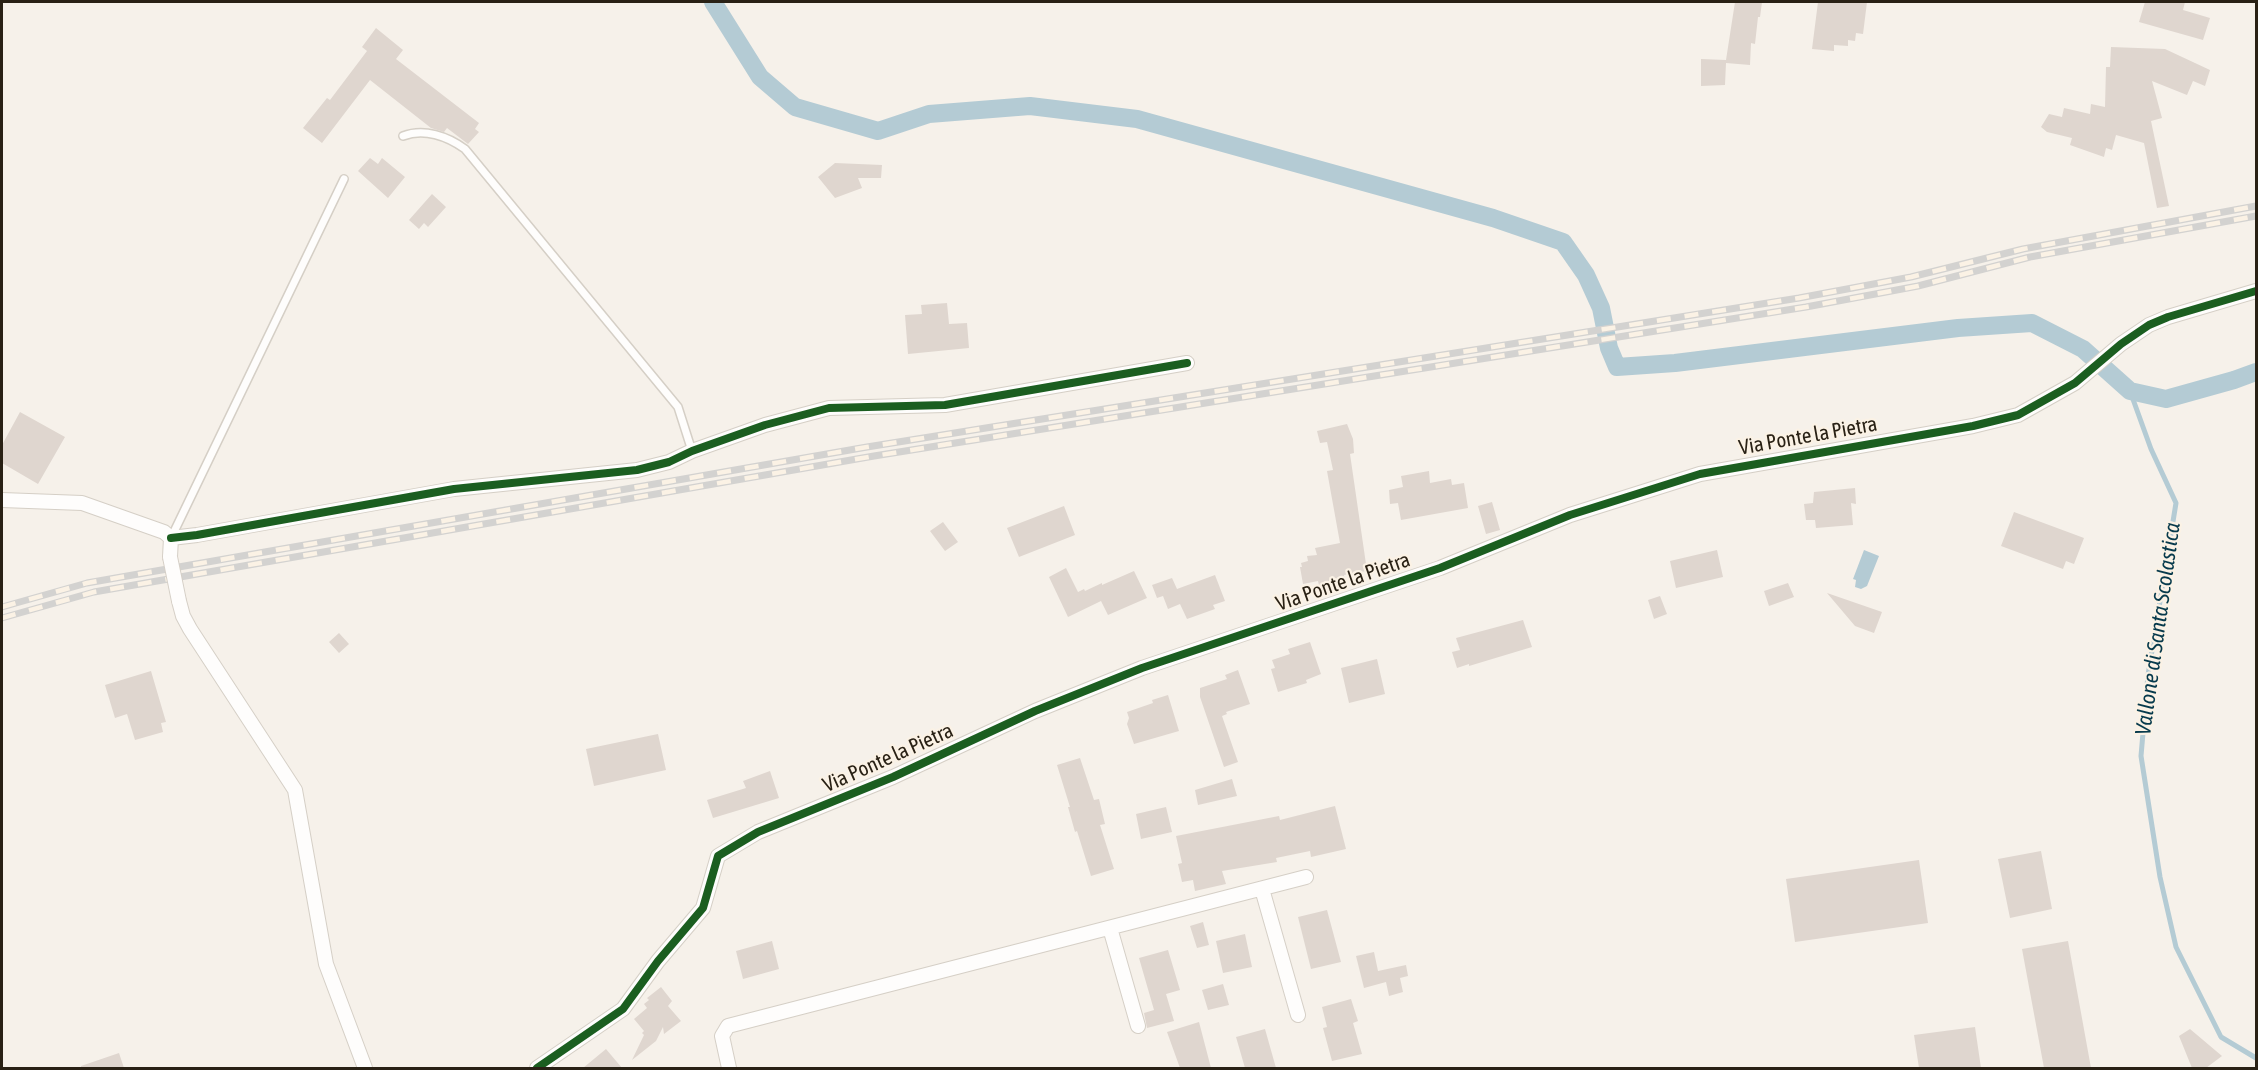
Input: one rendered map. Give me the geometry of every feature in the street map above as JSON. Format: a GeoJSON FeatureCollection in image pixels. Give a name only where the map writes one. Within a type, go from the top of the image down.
{"type":"FeatureCollection","features":[{"type":"Feature","properties":{"kind":"street","name":"Via Ponte la Pietra"},"geometry":{"type":"LineString","coordinates":[[537,1068],[623,1009],[658,961],[703,908],[718,856],[758,832],[893,777],[1035,711],[1142,668],[1440,568],[1570,514],[1700,474],[1973,426],[2018,415],[2075,383],[2149,325],[2168,317],[2256,291]]}},
{"type":"Feature","properties":{"kind":"street"},"geometry":{"type":"LineString","coordinates":[[2,500],[82,503],[164,532],[171,538],[197,535],[454,489],[637,470],[669,462],[692,451],[765,425],[829,408],[945,405],[1187,363]]}},
{"type":"Feature","properties":{"kind":"street"},"geometry":{"type":"LineString","coordinates":[[171,538],[170,557],[183,616],[295,790],[326,964],[365,1068]]}},
{"type":"Feature","properties":{"kind":"street"},"geometry":{"type":"LineString","coordinates":[[729,1068],[722,1036],[728,1026],[1306,877]]}},
{"type":"Feature","properties":{"kind":"street"},"geometry":{"type":"LineString","coordinates":[[1262,889],[1298,1015]]}},
{"type":"Feature","properties":{"kind":"street"},"geometry":{"type":"LineString","coordinates":[[1110,928],[1138,1026]]}},
{"type":"Feature","properties":{"kind":"lane"},"geometry":{"type":"LineString","coordinates":[[403,136],[415,131],[450,138],[465,149],[678,407],[692,451]]}},
{"type":"Feature","properties":{"kind":"lane"},"geometry":{"type":"LineString","coordinates":[[171,538],[344,179]]}},
{"type":"Feature","properties":{"kind":"water"},"geometry":{"type":"Polygon","coordinates":[[[1864,550],[1879,556],[1867,586],[1861,589],[1855,587],[1856,580],[1853,579],[1864,550]]]}},
{"type":"Feature","properties":{"kind":"building"},"geometry":{"type":"Polygon","coordinates":[[[1735,2],[1762,2],[1755,44],[1751,43],[1750,65],[1726,63],[1725,85],[1701,86],[1701,59],[1726,60],[1735,2]]]}},
{"type":"Feature","properties":{"kind":"building"},"geometry":{"type":"Polygon","coordinates":[[[1818,2],[1867,2],[1863,34],[1856,33],[1855,41],[1848,40],[1848,46],[1834,45],[1834,51],[1812,49],[1818,2]]]}},
{"type":"Feature","properties":{"kind":"building"},"geometry":{"type":"Polygon","coordinates":[[[2145,2],[2185,2],[2183,10],[2210,18],[2203,40],[2139,22],[2145,2]]]}},
{"type":"Feature","properties":{"kind":"building"},"geometry":{"type":"Polygon","coordinates":[[[376,28],[403,50],[396,59],[479,123],[475,129],[479,132],[468,144],[447,128],[444,132],[431,128],[370,80],[322,143],[303,128],[327,98],[330,100],[367,51],[362,47],[376,28]]]}},
{"type":"Feature","properties":{"kind":"building"},"geometry":{"type":"Polygon","coordinates":[[[2111,47],[2165,49],[2210,70],[2205,86],[2193,81],[2187,95],[2152,81],[2162,118],[2151,121],[2169,206],[2157,208],[2144,143],[2116,135],[2112,150],[2106,148],[2104,157],[2070,145],[2072,138],[2047,132],[2041,127],[2049,114],[2062,117],[2064,108],[2090,114],[2091,104],[2105,107],[2106,67],[2110,67],[2111,47]]]}},
{"type":"Feature","properties":{"kind":"building"},"geometry":{"type":"Polygon","coordinates":[[[370,158],[378,164],[382,158],[405,177],[388,198],[358,171],[370,158]]]}},
{"type":"Feature","properties":{"kind":"building"},"geometry":{"type":"Polygon","coordinates":[[[835,163],[882,165],[881,178],[858,178],[862,188],[835,198],[818,177],[835,163]]]}},
{"type":"Feature","properties":{"kind":"building"},"geometry":{"type":"Polygon","coordinates":[[[432,194],[446,207],[428,227],[424,223],[419,229],[409,220],[432,194]]]}},
{"type":"Feature","properties":{"kind":"building"},"geometry":{"type":"Polygon","coordinates":[[[947,303],[949,324],[967,323],[969,348],[908,354],[905,315],[922,314],[921,305],[947,303]]]}},
{"type":"Feature","properties":{"kind":"building"},"geometry":{"type":"Polygon","coordinates":[[[20,412],[65,437],[38,484],[2,463],[2,445],[20,412]]]}},
{"type":"Feature","properties":{"kind":"building"},"geometry":{"type":"Polygon","coordinates":[[[1347,424],[1353,439],[1354,453],[1350,454],[1367,571],[1344,575],[1346,585],[1320,590],[1318,581],[1303,584],[1301,563],[1308,561],[1307,556],[1317,555],[1315,548],[1340,543],[1327,471],[1333,470],[1327,442],[1320,443],[1317,431],[1347,424]]]}},
{"type":"Feature","properties":{"kind":"building"},"geometry":{"type":"Polygon","coordinates":[[[1429,471],[1430,483],[1451,479],[1452,485],[1464,483],[1468,508],[1401,520],[1398,503],[1390,504],[1389,490],[1403,487],[1401,476],[1429,471]]]}},
{"type":"Feature","properties":{"kind":"building"},"geometry":{"type":"Polygon","coordinates":[[[1855,488],[1856,504],[1851,503],[1853,525],[1816,528],[1815,520],[1806,520],[1804,504],[1813,503],[1814,492],[1855,488]]]}},
{"type":"Feature","properties":{"kind":"building"},"geometry":{"type":"Polygon","coordinates":[[[1492,502],[1500,530],[1486,534],[1478,506],[1492,502]]]}},
{"type":"Feature","properties":{"kind":"building"},"geometry":{"type":"Polygon","coordinates":[[[1064,506],[1075,535],[1019,557],[1007,528],[1064,506]]]}},
{"type":"Feature","properties":{"kind":"building"},"geometry":{"type":"Polygon","coordinates":[[[2014,512],[2084,538],[2074,564],[2066,561],[2063,569],[2001,546],[2014,512]]]}},
{"type":"Feature","properties":{"kind":"building"},"geometry":{"type":"Polygon","coordinates":[[[943,522],[958,542],[945,551],[930,531],[943,522]]]}},
{"type":"Feature","properties":{"kind":"building"},"geometry":{"type":"Polygon","coordinates":[[[1717,550],[1723,577],[1676,588],[1670,561],[1717,550]]]}},
{"type":"Feature","properties":{"kind":"building"},"geometry":{"type":"Polygon","coordinates":[[[1066,568],[1078,592],[1102,583],[1102,585],[1134,571],[1147,598],[1108,615],[1101,601],[1068,617],[1049,577],[1066,568]]]}},
{"type":"Feature","properties":{"kind":"building"},"geometry":{"type":"Polygon","coordinates":[[[1215,575],[1225,601],[1213,605],[1215,609],[1187,619],[1180,604],[1168,609],[1163,596],[1157,598],[1152,585],[1172,578],[1177,589],[1215,575]]]}},
{"type":"Feature","properties":{"kind":"building"},"geometry":{"type":"Polygon","coordinates":[[[1788,583],[1794,597],[1769,606],[1764,591],[1788,583]]]}},
{"type":"Feature","properties":{"kind":"building"},"geometry":{"type":"Polygon","coordinates":[[[1827,593],[1882,612],[1874,633],[1855,626],[1827,593]]]}},
{"type":"Feature","properties":{"kind":"building"},"geometry":{"type":"Polygon","coordinates":[[[1660,596],[1667,614],[1654,619],[1648,600],[1660,596]]]}},
{"type":"Feature","properties":{"kind":"building"},"geometry":{"type":"Polygon","coordinates":[[[1523,620],[1532,647],[1457,668],[1452,652],[1460,650],[1456,638],[1523,620]]]}},
{"type":"Feature","properties":{"kind":"building"},"geometry":{"type":"Polygon","coordinates":[[[339,633],[349,644],[339,653],[329,642],[339,633]]]}},
{"type":"Feature","properties":{"kind":"building"},"geometry":{"type":"Polygon","coordinates":[[[1310,642],[1321,674],[1306,680],[1307,683],[1278,692],[1271,669],[1275,668],[1272,660],[1290,654],[1288,649],[1310,642]]]}},
{"type":"Feature","properties":{"kind":"building"},"geometry":{"type":"Polygon","coordinates":[[[1377,659],[1385,694],[1349,703],[1341,668],[1377,659]]]}},
{"type":"Feature","properties":{"kind":"building"},"geometry":{"type":"Polygon","coordinates":[[[1238,670],[1250,704],[1226,712],[1227,714],[1222,716],[1238,762],[1224,767],[1200,697],[1200,688],[1227,679],[1225,675],[1238,670]]]}},
{"type":"Feature","properties":{"kind":"building"},"geometry":{"type":"Polygon","coordinates":[[[151,671],[166,722],[161,723],[163,732],[135,740],[127,714],[115,718],[105,685],[151,671]]]}},
{"type":"Feature","properties":{"kind":"building"},"geometry":{"type":"Polygon","coordinates":[[[1168,695],[1179,731],[1134,744],[1127,724],[1129,718],[1127,712],[1168,695]]]}},
{"type":"Feature","properties":{"kind":"building"},"geometry":{"type":"Polygon","coordinates":[[[658,734],[666,770],[594,786],[586,749],[658,734]]]}},
{"type":"Feature","properties":{"kind":"building"},"geometry":{"type":"Polygon","coordinates":[[[1080,758],[1094,800],[1099,799],[1105,824],[1100,825],[1114,869],[1091,876],[1077,831],[1075,832],[1057,765],[1080,758]]]}},
{"type":"Feature","properties":{"kind":"building"},"geometry":{"type":"Polygon","coordinates":[[[770,771],[779,798],[713,818],[707,800],[746,788],[743,781],[770,771]]]}},
{"type":"Feature","properties":{"kind":"building"},"geometry":{"type":"Polygon","coordinates":[[[1232,779],[1237,796],[1198,805],[1195,790],[1232,779]]]}},
{"type":"Feature","properties":{"kind":"building"},"geometry":{"type":"Polygon","coordinates":[[[1335,806],[1346,849],[1311,857],[1310,851],[1276,858],[1277,862],[1222,871],[1226,884],[1195,891],[1193,880],[1182,882],[1178,864],[1182,863],[1176,836],[1279,816],[1280,820],[1335,806]]]}},
{"type":"Feature","properties":{"kind":"building"},"geometry":{"type":"Polygon","coordinates":[[[1166,807],[1172,832],[1141,839],[1136,814],[1166,807]]]}},
{"type":"Feature","properties":{"kind":"building"},"geometry":{"type":"Polygon","coordinates":[[[2041,851],[2052,909],[2010,918],[1998,859],[2041,851]]]}},
{"type":"Feature","properties":{"kind":"building"},"geometry":{"type":"Polygon","coordinates":[[[1919,860],[1928,923],[1795,942],[1786,879],[1919,860]]]}},
{"type":"Feature","properties":{"kind":"building"},"geometry":{"type":"Polygon","coordinates":[[[1327,910],[1341,962],[1311,969],[1298,917],[1327,910]]]}},
{"type":"Feature","properties":{"kind":"building"},"geometry":{"type":"Polygon","coordinates":[[[1203,922],[1209,945],[1197,948],[1190,926],[1203,922]]]}},
{"type":"Feature","properties":{"kind":"building"},"geometry":{"type":"Polygon","coordinates":[[[1245,934],[1252,967],[1223,973],[1216,941],[1245,934]]]}},
{"type":"Feature","properties":{"kind":"building"},"geometry":{"type":"Polygon","coordinates":[[[772,941],[779,969],[743,979],[736,951],[772,941]]]}},
{"type":"Feature","properties":{"kind":"building"},"geometry":{"type":"Polygon","coordinates":[[[2068,941],[2091,1068],[2044,1068],[2022,949],[2068,941]]]}},
{"type":"Feature","properties":{"kind":"building"},"geometry":{"type":"Polygon","coordinates":[[[1168,950],[1180,990],[1166,994],[1174,1021],[1147,1028],[1144,1013],[1154,1010],[1139,958],[1168,950]]]}},
{"type":"Feature","properties":{"kind":"building"},"geometry":{"type":"Polygon","coordinates":[[[1374,952],[1378,971],[1406,965],[1408,976],[1400,978],[1403,992],[1389,996],[1386,982],[1364,988],[1356,956],[1374,952]]]}},
{"type":"Feature","properties":{"kind":"building"},"geometry":{"type":"Polygon","coordinates":[[[1223,984],[1229,1005],[1208,1010],[1202,990],[1223,984]]]}},
{"type":"Feature","properties":{"kind":"building"},"geometry":{"type":"Polygon","coordinates":[[[661,987],[672,1001],[668,1006],[681,1021],[664,1034],[663,1027],[656,1041],[632,1060],[644,1035],[642,1033],[644,1031],[634,1019],[647,1008],[644,1004],[649,1000],[647,998],[661,987]]]}},
{"type":"Feature","properties":{"kind":"building"},"geometry":{"type":"Polygon","coordinates":[[[1351,999],[1358,1021],[1353,1023],[1362,1054],[1332,1061],[1323,1028],[1327,1027],[1322,1007],[1351,999]]]}},
{"type":"Feature","properties":{"kind":"building"},"geometry":{"type":"Polygon","coordinates":[[[1199,1022],[1211,1068],[1180,1068],[1167,1032],[1199,1022]]]}},
{"type":"Feature","properties":{"kind":"building"},"geometry":{"type":"Polygon","coordinates":[[[1975,1027],[1981,1068],[1919,1068],[1914,1035],[1975,1027]]]}},
{"type":"Feature","properties":{"kind":"building"},"geometry":{"type":"Polygon","coordinates":[[[1265,1029],[1276,1068],[1245,1068],[1236,1037],[1265,1029]]]}},
{"type":"Feature","properties":{"kind":"building"},"geometry":{"type":"Polygon","coordinates":[[[2190,1029],[2222,1056],[2206,1068],[2192,1068],[2179,1036],[2190,1029]]]}},
{"type":"Feature","properties":{"kind":"building"},"geometry":{"type":"Polygon","coordinates":[[[606,1049],[622,1068],[583,1068],[606,1049]]]}},
{"type":"Feature","properties":{"kind":"building"},"geometry":{"type":"Polygon","coordinates":[[[119,1053],[124,1068],[81,1068],[81,1066],[119,1053]]]}},
{"type":"Feature","properties":{"kind":"waterway"},"geometry":{"type":"LineString","coordinates":[[713,2],[760,77],[795,107],[878,131],[929,114],[1030,106],[1137,119],[1493,218],[1563,242],[1586,275],[1601,308],[1609,348],[1617,367],[1675,363],[1958,328],[2032,323],[2083,349],[2130,391],[2166,399],[2256,372]]}},
{"type":"Feature","properties":{"kind":"waterway","name":"Vallone di Santa Scolastica"},"geometry":{"type":"LineString","coordinates":[[2130,391],[2151,449],[2176,503],[2148,675],[2141,756],[2160,877],[2176,947],[2221,1037],[2256,1058]]}},
{"type":"Feature","properties":{"kind":"railway"},"geometry":{"type":"LineString","coordinates":[[2,607],[87,583],[867,447],[1799,298],[1911,277],[2023,249],[2256,206]]}},
{"type":"Feature","properties":{"kind":"railway"},"geometry":{"type":"LineString","coordinates":[[2,618],[94,592],[874,456],[1806,307],[1918,286],[2030,257],[2256,216]]}},
{"type":"Feature","properties":{"kind":"cycle path"},"geometry":{"type":"LineString","coordinates":[[537,1068],[623,1009],[658,961],[703,908],[718,856],[758,832],[893,777],[1035,711],[1142,668],[1440,568],[1570,515],[1700,474],[1973,426],[2018,415],[2075,383],[2121,344],[2149,325],[2168,317],[2256,291]]}},
{"type":"Feature","properties":{"kind":"cycle path"},"geometry":{"type":"LineString","coordinates":[[171,538],[454,489],[637,470],[669,462],[692,451],[765,425],[829,408],[945,405],[1187,363]]}}]}
